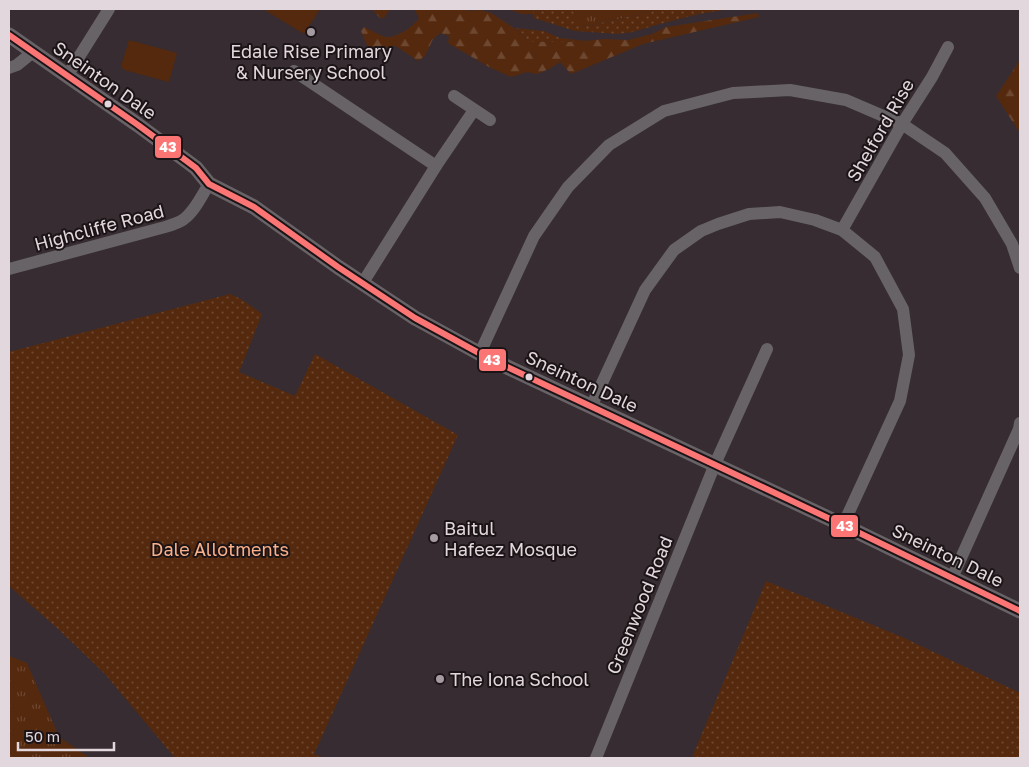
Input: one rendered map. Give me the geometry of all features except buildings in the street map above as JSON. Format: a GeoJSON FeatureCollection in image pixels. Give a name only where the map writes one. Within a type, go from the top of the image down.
{"type":"FeatureCollection","features":[{"type":"Feature","properties":{"kind":"street"},"geometry":{"type":"LineString","coordinates":[[67,76],[110,9]]}},
{"type":"Feature","properties":{"kind":"street","name":"Sneinton Dale"},"geometry":{"type":"LineString","coordinates":[[9,35],[188,162],[196,168],[209,184],[254,207],[362,284],[415,318],[480,353],[591,407],[844,525],[1020,611]]}},
{"type":"Feature","properties":{"kind":"street","name":"Shelford Rise"},"geometry":{"type":"LineString","coordinates":[[842,230],[948,47]]}},
{"type":"Feature","properties":{"kind":"street"},"geometry":{"type":"LineString","coordinates":[[9,68],[17,65],[32,52]]}},
{"type":"Feature","properties":{"kind":"street"},"geometry":{"type":"LineString","coordinates":[[294,71],[312,76],[436,166]]}},
{"type":"Feature","properties":{"kind":"street"},"geometry":{"type":"LineString","coordinates":[[480,353],[534,236],[568,187],[609,145],[664,111],[734,93],[790,90],[846,100],[902,124],[945,153],[985,198],[1012,244],[1020,268]]}},
{"type":"Feature","properties":{"kind":"street"},"geometry":{"type":"LineString","coordinates":[[454,96],[490,120]]}},
{"type":"Feature","properties":{"kind":"street"},"geometry":{"type":"LineString","coordinates":[[362,284],[436,166],[474,110]]}},
{"type":"Feature","properties":{"kind":"street","name":"Highcliffe Road"},"geometry":{"type":"LineString","coordinates":[[9,269],[178,223],[191,212],[209,184]]}},
{"type":"Feature","properties":{"kind":"street"},"geometry":{"type":"LineString","coordinates":[[591,407],[645,290],[674,250],[701,231],[749,214],[780,212],[815,220],[842,230],[876,257],[903,309],[909,354],[900,401],[844,525]]}},
{"type":"Feature","properties":{"kind":"street","name":"Greenwood Road"},"geometry":{"type":"LineString","coordinates":[[596,758],[714,464],[767,349]]}},
{"type":"Feature","properties":{"kind":"street"},"geometry":{"type":"LineString","coordinates":[[952,578],[1019,429],[1020,422]]}},
{"type":"Feature","properties":{"kind":"green space"},"geometry":{"type":"Polygon","coordinates":[[[263,9],[320,9],[304,34],[263,9]]]}},
{"type":"Feature","properties":{"kind":"green space"},"geometry":{"type":"Polygon","coordinates":[[[372,9],[390,9],[384,18],[380,18],[372,9]]]}},
{"type":"Feature","properties":{"kind":"green space"},"geometry":{"type":"Polygon","coordinates":[[[414,9],[462,9],[491,13],[523,34],[526,42],[628,40],[652,34],[666,27],[758,13],[759,17],[643,44],[571,74],[560,62],[537,74],[527,72],[511,77],[489,67],[448,43],[449,36],[440,33],[433,39],[425,56],[418,61],[396,46],[369,50],[361,31],[364,27],[385,37],[391,37],[409,28],[419,18],[414,9]]]}},
{"type":"Feature","properties":{"kind":"green space"},"geometry":{"type":"Polygon","coordinates":[[[508,9],[532,9],[534,14],[522,14],[508,9]]]}},
{"type":"Feature","properties":{"kind":"green space"},"geometry":{"type":"Polygon","coordinates":[[[532,9],[572,9],[582,27],[663,9],[731,9],[699,14],[633,32],[618,34],[575,31],[534,18],[532,9]]]}},
{"type":"Feature","properties":{"kind":"green space"},"geometry":{"type":"Polygon","coordinates":[[[572,9],[663,9],[581,27],[572,9]]]}},
{"type":"Feature","properties":{"kind":"green space"},"geometry":{"type":"Polygon","coordinates":[[[515,28],[544,31],[560,38],[587,41],[526,42],[523,34],[515,28]]]}},
{"type":"Feature","properties":{"kind":"green space"},"geometry":{"type":"Polygon","coordinates":[[[129,40],[177,53],[169,82],[124,70],[121,66],[129,40]]]}},
{"type":"Feature","properties":{"kind":"green space"},"geometry":{"type":"Polygon","coordinates":[[[1020,60],[1020,133],[996,96],[1020,60]]]}},
{"type":"Feature","properties":{"kind":"green space","name":"Dale Allotments"},"geometry":{"type":"Polygon","coordinates":[[[230,294],[241,299],[262,314],[239,372],[295,396],[315,354],[458,435],[314,754],[325,758],[175,758],[105,674],[56,627],[9,586],[9,352],[230,294]]]}},
{"type":"Feature","properties":{"kind":"green space"},"geometry":{"type":"Polygon","coordinates":[[[766,581],[902,637],[1020,693],[1020,758],[692,758],[766,581]]]}},
{"type":"Feature","properties":{"kind":"green space"},"geometry":{"type":"Polygon","coordinates":[[[9,656],[27,663],[59,737],[90,758],[9,758],[9,656]]]}},
{"type":"Feature","properties":{"kind":"transit line","name":"43"},"geometry":{"type":"LineString","coordinates":[[9,35],[188,162],[196,168],[209,184],[254,207],[338,267],[415,318],[488,358],[843,525],[1020,611]]}},
{"type":"Feature","properties":{"kind":"place","name":"Edale Rise Primary & Nursery School"},"geometry":{"type":"Point","coordinates":[311,32]}},
{"type":"Feature","properties":{"kind":"place","name":"Baitul Hafeez Mosque"},"geometry":{"type":"Point","coordinates":[434,538]}},
{"type":"Feature","properties":{"kind":"place","name":"The Iona School"},"geometry":{"type":"Point","coordinates":[440,679]}}]}
